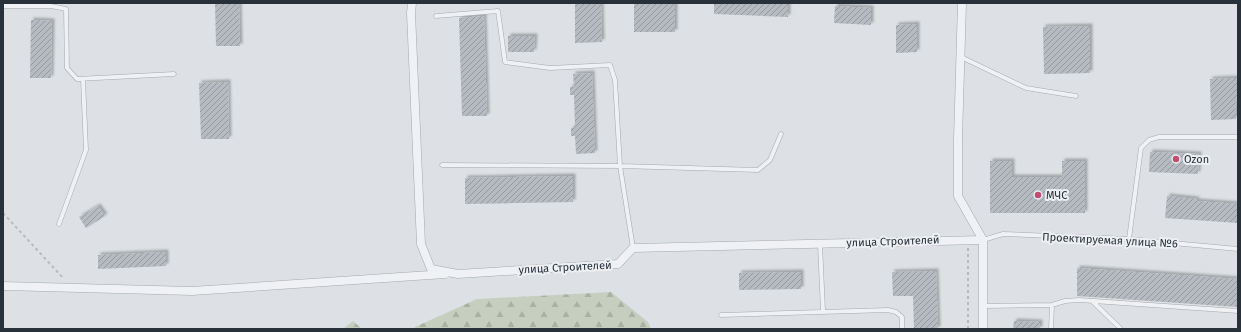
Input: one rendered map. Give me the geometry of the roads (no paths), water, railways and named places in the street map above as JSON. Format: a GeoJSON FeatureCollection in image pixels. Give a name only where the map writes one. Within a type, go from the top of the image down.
{"type":"FeatureCollection","features":[{"type":"Feature","properties":{"kind":"street","name":"улица Строителей"},"geometry":{"type":"LineString","coordinates":[[412,3],[411,13],[421,244],[431,269],[458,274],[618,264],[633,248],[983,240]]}},
{"type":"Feature","properties":{"kind":"street"},"geometry":{"type":"LineString","coordinates":[[962,3],[958,196],[983,240],[983,329]]}},
{"type":"Feature","properties":{"kind":"street"},"geometry":{"type":"LineString","coordinates":[[3,286],[192,291],[458,274]]}},
{"type":"Feature","properties":{"kind":"lane"},"geometry":{"type":"LineString","coordinates":[[3,6],[51,6],[66,9],[67,68],[77,79],[174,74]]}},
{"type":"Feature","properties":{"kind":"lane"},"geometry":{"type":"LineString","coordinates":[[436,16],[498,11],[505,62],[550,68],[610,65],[615,80],[620,166],[633,248]]}},
{"type":"Feature","properties":{"kind":"lane"},"geometry":{"type":"LineString","coordinates":[[960,57],[1026,88],[1076,96]]}},
{"type":"Feature","properties":{"kind":"lane"},"geometry":{"type":"LineString","coordinates":[[59,224],[86,150],[83,79]]}},
{"type":"Feature","properties":{"kind":"lane"},"geometry":{"type":"LineString","coordinates":[[442,165],[620,166],[758,170],[770,160],[781,134]]}},
{"type":"Feature","properties":{"kind":"lane"},"geometry":{"type":"LineString","coordinates":[[1129,238],[1140,148],[1149,140],[1159,137],[1238,137]]}},
{"type":"Feature","properties":{"kind":"lane","name":"Проектируемая улица №6"},"geometry":{"type":"LineString","coordinates":[[983,240],[1003,234],[1129,238],[1238,249]]}},
{"type":"Feature","properties":{"kind":"lane"},"geometry":{"type":"LineString","coordinates":[[820,243],[823,311]]}},
{"type":"Feature","properties":{"kind":"lane"},"geometry":{"type":"LineString","coordinates":[[983,306],[1052,305],[1065,301],[1078,300],[1238,311]]}},
{"type":"Feature","properties":{"kind":"lane"},"geometry":{"type":"LineString","coordinates":[[1092,301],[1121,329]]}},
{"type":"Feature","properties":{"kind":"lane"},"geometry":{"type":"LineString","coordinates":[[1051,329],[1052,305]]}},
{"type":"Feature","properties":{"kind":"lane"},"geometry":{"type":"LineString","coordinates":[[721,315],[888,310],[896,312],[902,317],[902,329]]}},
{"type":"Feature","properties":{"kind":"place","name":"Ozon"},"geometry":{"type":"Point","coordinates":[1176,159]}},
{"type":"Feature","properties":{"kind":"place","name":"МЧС"},"geometry":{"type":"Point","coordinates":[1038,195]}}]}
